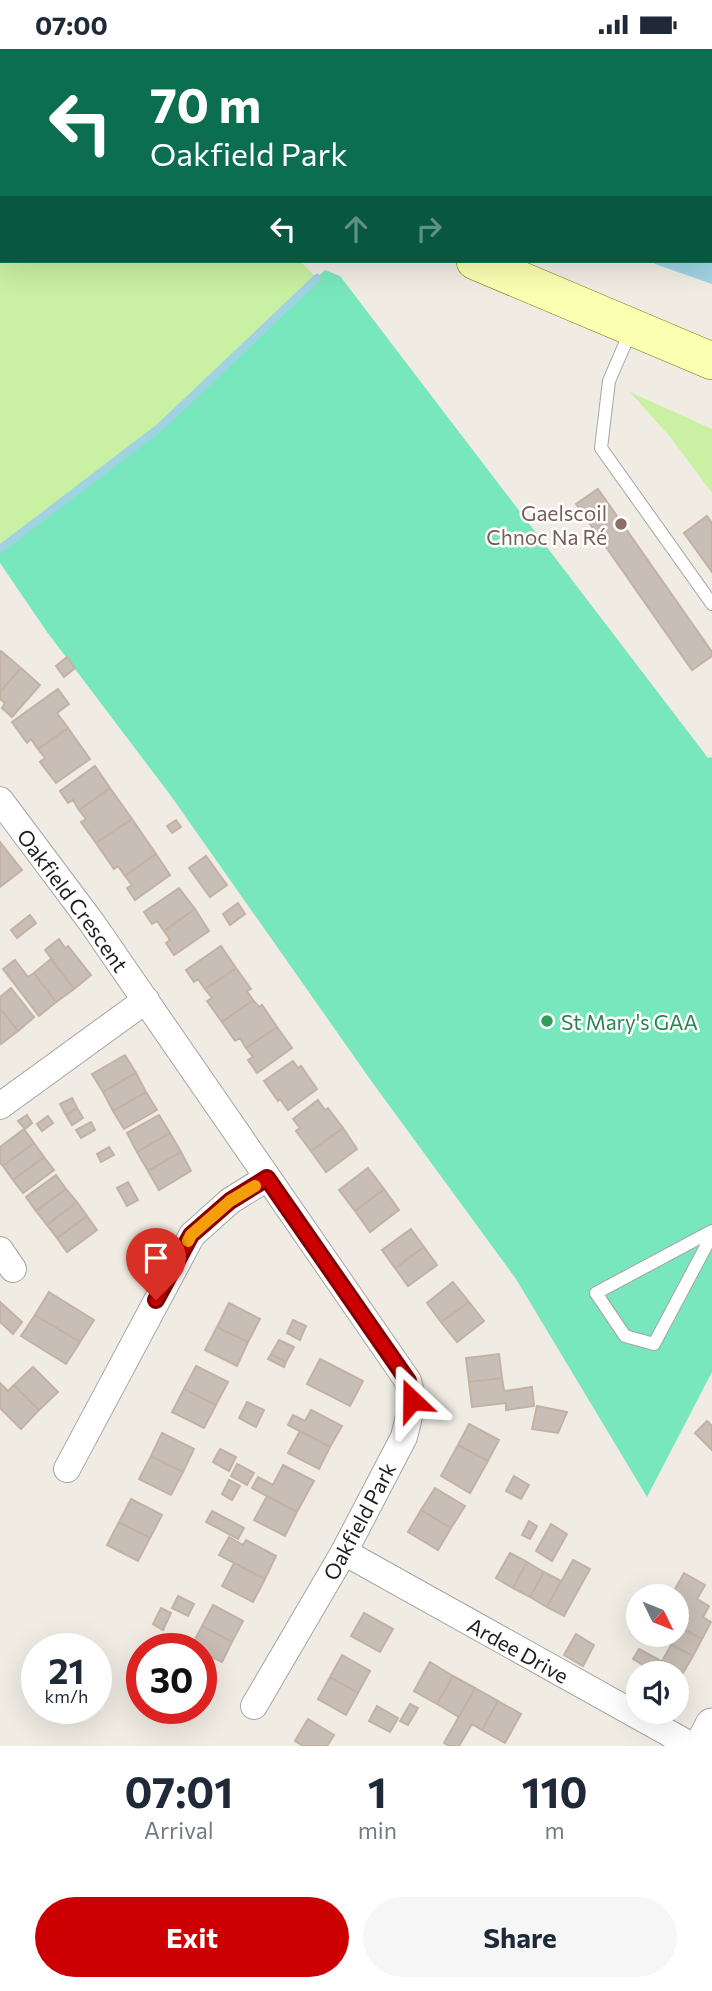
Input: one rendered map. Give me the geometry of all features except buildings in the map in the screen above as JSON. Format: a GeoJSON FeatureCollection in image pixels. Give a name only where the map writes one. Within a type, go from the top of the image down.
{"type":"FeatureCollection","features":[{"type":"Feature","properties":{"kind":"main road"},"geometry":{"type":"LineString","coordinates":[[480,263],[712,361]]}},
{"type":"Feature","properties":{"kind":"street","name":"Oakfield Crescent"},"geometry":{"type":"LineString","coordinates":[[0,800],[146,1000],[267,1178]]}},
{"type":"Feature","properties":{"kind":"street"},"geometry":{"type":"LineString","coordinates":[[0,1106],[146,1000]]}},
{"type":"Feature","properties":{"kind":"street"},"geometry":{"type":"LineString","coordinates":[[67,1469],[191,1235],[230,1201],[267,1178]]}},
{"type":"Feature","properties":{"kind":"street","name":"Oakfield Park"},"geometry":{"type":"LineString","coordinates":[[254,1706],[344,1552],[404,1437],[412,1400],[408,1381],[267,1178]]}},
{"type":"Feature","properties":{"kind":"street","name":"Ardee Drive"},"geometry":{"type":"LineString","coordinates":[[344,1552],[692,1746]]}},
{"type":"Feature","properties":{"kind":"street"},"geometry":{"type":"LineString","coordinates":[[701,1746],[712,1725]]}},
{"type":"Feature","properties":{"kind":"lane"},"geometry":{"type":"LineString","coordinates":[[632,327],[609,380],[601,448],[712,604]]}},
{"type":"Feature","properties":{"kind":"lane"},"geometry":{"type":"LineString","coordinates":[[712,1233],[654,1344],[625,1336],[596,1293],[712,1233]]}},
{"type":"Feature","properties":{"kind":"green space"},"geometry":{"type":"Polygon","coordinates":[[[0,263],[302,263],[317,278],[159,428],[0,549],[0,263]]]}},
{"type":"Feature","properties":{"kind":"green space"},"geometry":{"type":"Polygon","coordinates":[[[325,270],[340,276],[708,758],[712,757],[712,1372],[647,1497],[516,1279],[372,1082],[171,796],[47,632],[0,563],[0,549],[160,428],[325,270]]]}},
{"type":"Feature","properties":{"kind":"green space"},"geometry":{"type":"Polygon","coordinates":[[[630,392],[712,429],[712,493],[671,438],[630,392]]]}},
{"type":"Feature","properties":{"kind":"water"},"geometry":{"type":"Polygon","coordinates":[[[712,263],[712,284],[655,264],[712,263]]]}},
{"type":"Feature","properties":{"kind":"waterway"},"geometry":{"type":"LineString","coordinates":[[0,549],[159,428],[317,278]]}},
{"type":"Feature","properties":{"kind":"slow traffic"},"geometry":{"type":"LineString","coordinates":[[188,1241],[191,1235],[230,1201],[255,1186]]}},
{"type":"Feature","properties":{"kind":"place","name":"Gaelscoil Chnoc Na Ré"},"geometry":{"type":"Point","coordinates":[621,524]}},
{"type":"Feature","properties":{"kind":"place","name":"St Mary's GAA"},"geometry":{"type":"Point","coordinates":[547,1021]}},
{"type":"Feature","properties":{"kind":"route"},"geometry":{"type":"LineString","coordinates":[[156,1300],[191,1235],[230,1201],[267,1178],[408,1381],[412,1400]]}}]}
